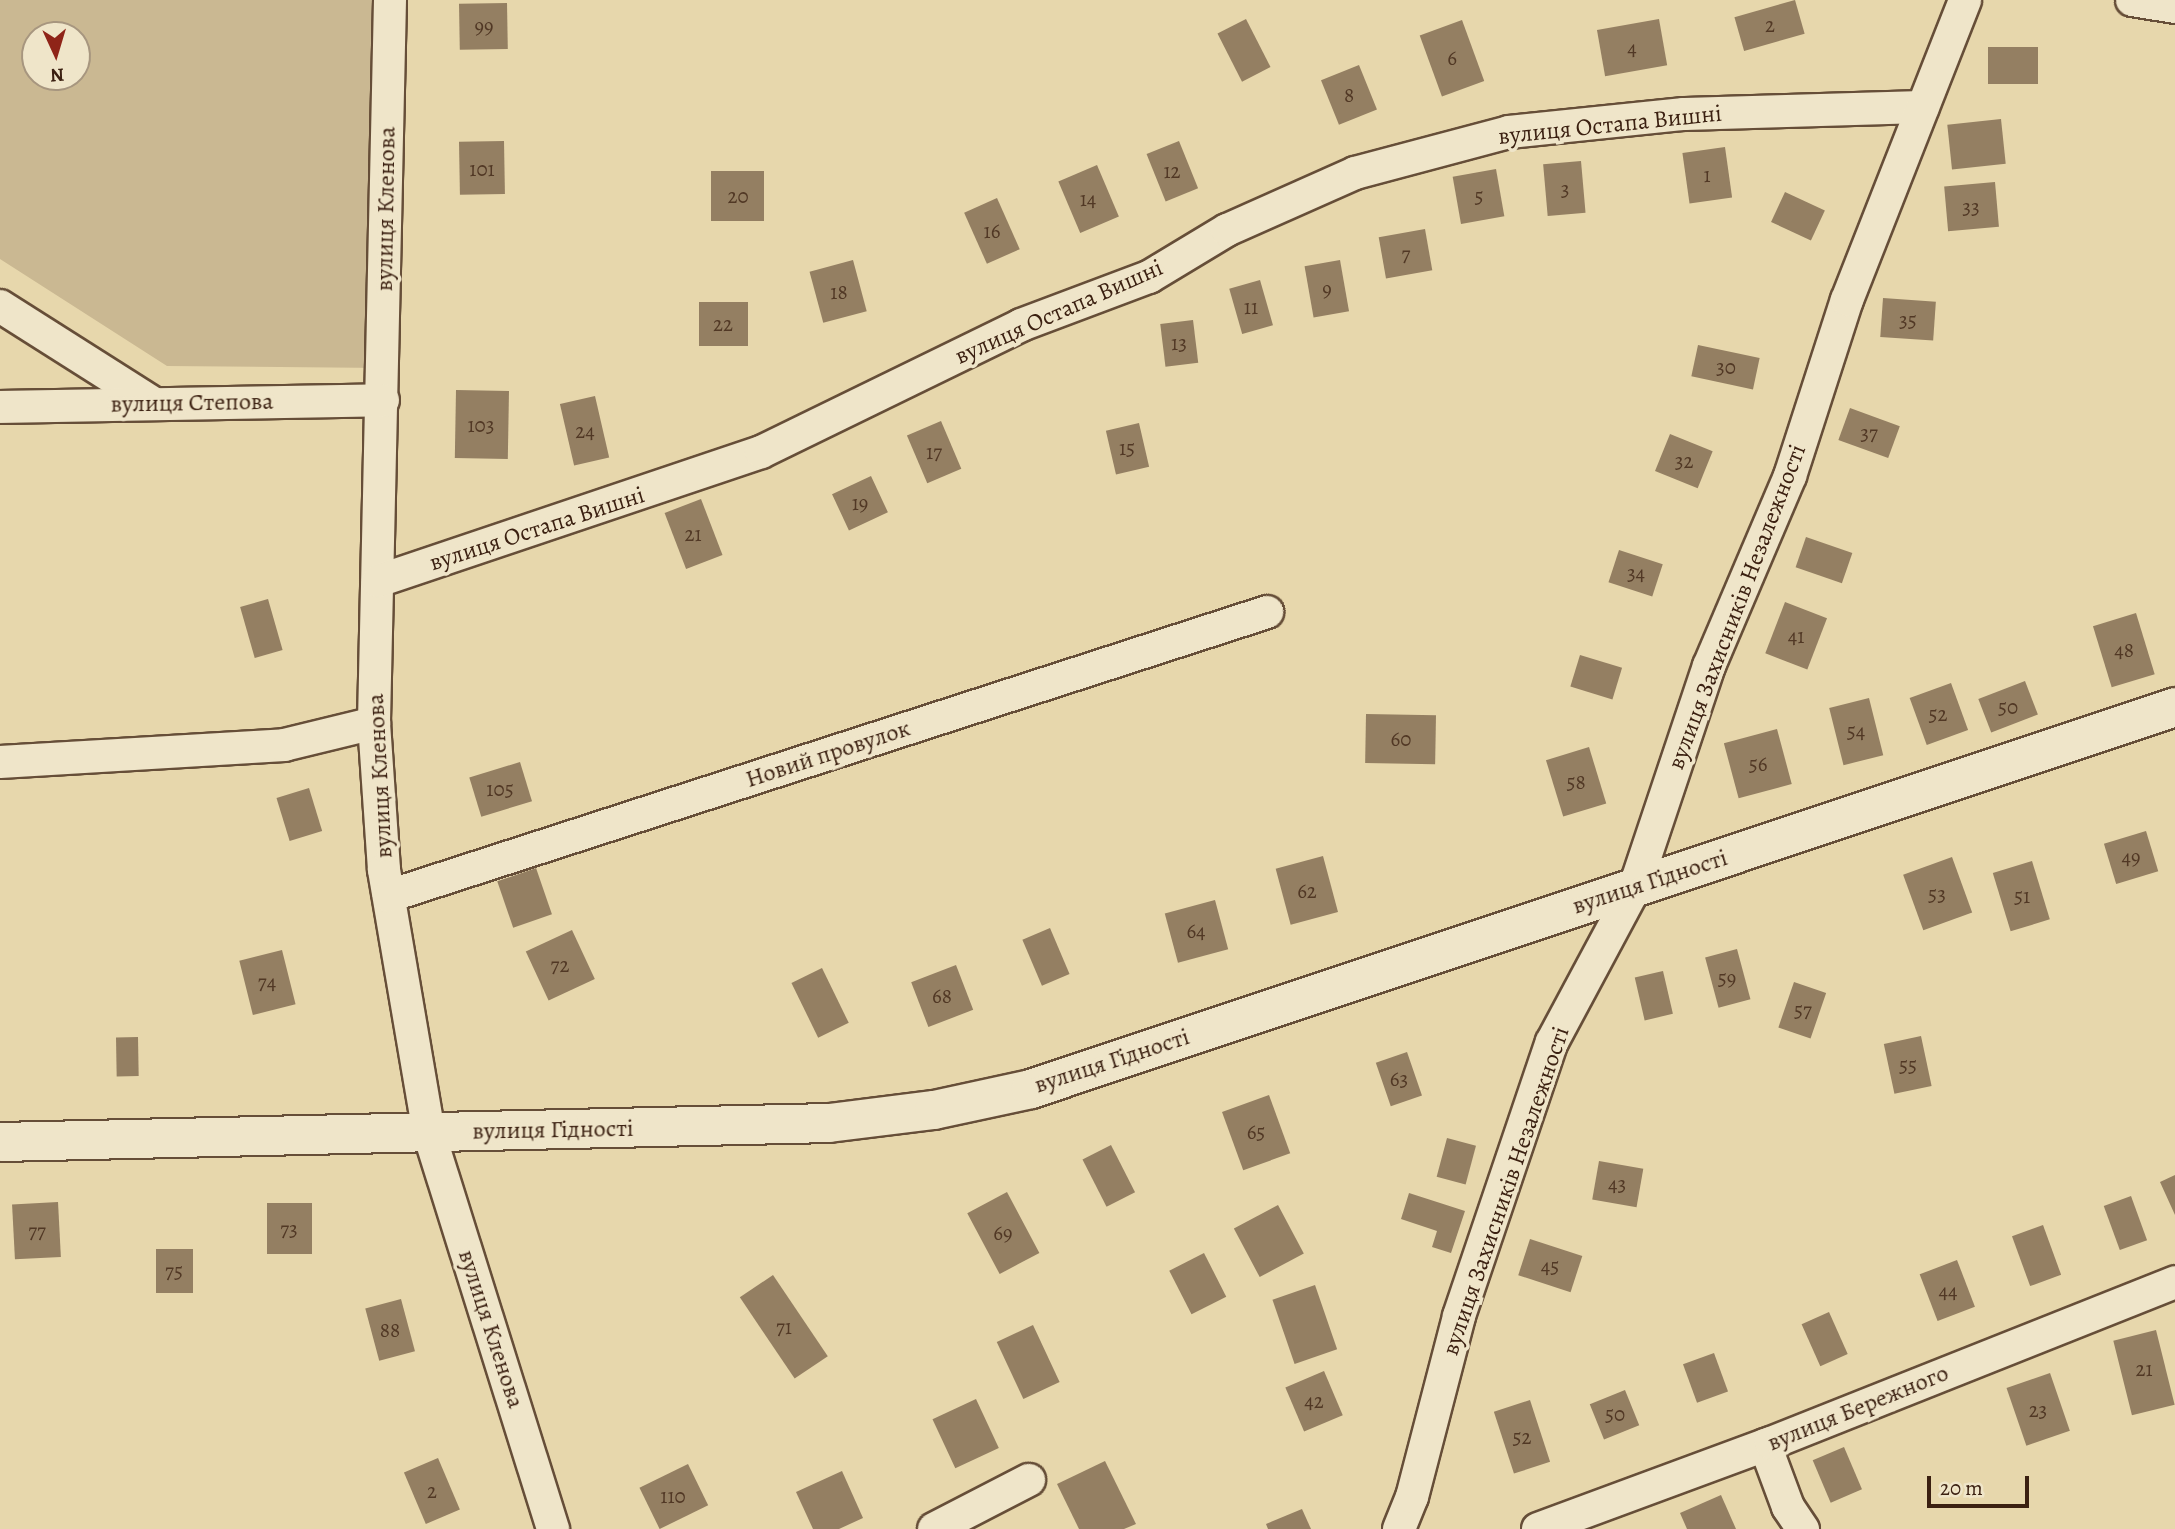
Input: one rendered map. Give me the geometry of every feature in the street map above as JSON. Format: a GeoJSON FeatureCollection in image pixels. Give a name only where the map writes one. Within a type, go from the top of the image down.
{"type":"FeatureCollection","features":[{"type":"Feature","properties":{"kind":"street","name":"вулиця Кленова"},"geometry":{"type":"LineString","coordinates":[[390,0],[374,723],[388,896],[429,1133],[544,1524]]}},
{"type":"Feature","properties":{"kind":"street","name":"вулиця Захисників Незалежності"},"geometry":{"type":"LineString","coordinates":[[1409,1529],[1412,1497],[1459,1316],[1552,1042],[1635,887],[1709,666],[1790,476],[1847,300],[1965,0]]}},
{"type":"Feature","properties":{"kind":"street"},"geometry":{"type":"LineString","coordinates":[[2132,0],[2175,7]]}},
{"type":"Feature","properties":{"kind":"street","name":"вулиця Остапа Вишні"},"geometry":{"type":"LineString","coordinates":[[379,581],[761,452],[1021,325],[1149,277],[1227,230],[1355,173],[1509,132],[1684,114],[1923,107]]}},
{"type":"Feature","properties":{"kind":"street"},"geometry":{"type":"LineString","coordinates":[[0,306],[153,403]]}},
{"type":"Feature","properties":{"kind":"street","name":"вулиця Степова"},"geometry":{"type":"LineString","coordinates":[[0,407],[383,400]]}},
{"type":"Feature","properties":{"kind":"street","name":"Новий провулок"},"geometry":{"type":"LineString","coordinates":[[388,896],[1267,612]]}},
{"type":"Feature","properties":{"kind":"street","name":"вулиця Гідності"},"geometry":{"type":"LineString","coordinates":[[0,1142],[829,1123],[934,1110],[1031,1089],[2175,707]]}},
{"type":"Feature","properties":{"kind":"street"},"geometry":{"type":"LineString","coordinates":[[0,761],[284,745],[374,723]]}},
{"type":"Feature","properties":{"kind":"street","name":"вулиця Бережного"},"geometry":{"type":"LineString","coordinates":[[1538,1529],[1765,1446],[2175,1282]]}},
{"type":"Feature","properties":{"kind":"street"},"geometry":{"type":"LineString","coordinates":[[1765,1446],[1788,1507],[1803,1529]]}},
{"type":"Feature","properties":{"kind":"street"},"geometry":{"type":"LineString","coordinates":[[934,1529],[1029,1480]]}},
{"type":"Feature","properties":{"kind":"shaded area"},"geometry":{"type":"Polygon","coordinates":[[[0,0],[390,0],[384,368],[167,366],[0,259],[0,0]]]}},
{"type":"Feature","properties":{"kind":"building"},"geometry":{"type":"Polygon","coordinates":[[[1795,0],[1805,34],[1744,51],[1734,17],[1795,0]]]}},
{"type":"Feature","properties":{"kind":"building"},"geometry":{"type":"Polygon","coordinates":[[[507,3],[508,49],[460,50],[459,4],[507,3]]]}},
{"type":"Feature","properties":{"kind":"building"},"geometry":{"type":"Polygon","coordinates":[[[1246,19],[1271,67],[1242,82],[1217,34],[1246,19]]]}},
{"type":"Feature","properties":{"kind":"building"},"geometry":{"type":"Polygon","coordinates":[[[1659,19],[1667,65],[1605,76],[1597,30],[1659,19]]]}},
{"type":"Feature","properties":{"kind":"building"},"geometry":{"type":"Polygon","coordinates":[[[1462,20],[1484,81],[1442,96],[1420,35],[1462,20]]]}},
{"type":"Feature","properties":{"kind":"building"},"geometry":{"type":"Polygon","coordinates":[[[1988,47],[2038,47],[2038,84],[1988,84],[1988,47]]]}},
{"type":"Feature","properties":{"kind":"building"},"geometry":{"type":"Polygon","coordinates":[[[1359,65],[1377,110],[1339,125],[1321,80],[1359,65]]]}},
{"type":"Feature","properties":{"kind":"building"},"geometry":{"type":"Polygon","coordinates":[[[2001,119],[2006,164],[1952,169],[1947,125],[2001,119]]]}},
{"type":"Feature","properties":{"kind":"building"},"geometry":{"type":"Polygon","coordinates":[[[504,141],[505,194],[460,195],[459,142],[504,141]]]}},
{"type":"Feature","properties":{"kind":"building"},"geometry":{"type":"Polygon","coordinates":[[[1179,141],[1198,188],[1166,201],[1147,154],[1179,141]]]}},
{"type":"Feature","properties":{"kind":"building"},"geometry":{"type":"Polygon","coordinates":[[[1725,147],[1732,198],[1690,203],[1682,153],[1725,147]]]}},
{"type":"Feature","properties":{"kind":"building"},"geometry":{"type":"Polygon","coordinates":[[[1581,161],[1586,213],[1548,216],[1543,164],[1581,161]]]}},
{"type":"Feature","properties":{"kind":"building"},"geometry":{"type":"Polygon","coordinates":[[[1097,165],[1119,217],[1080,233],[1058,181],[1097,165]]]}},
{"type":"Feature","properties":{"kind":"building"},"geometry":{"type":"Polygon","coordinates":[[[1496,169],[1504,216],[1461,224],[1453,177],[1496,169]]]}},
{"type":"Feature","properties":{"kind":"building"},"geometry":{"type":"Polygon","coordinates":[[[711,171],[764,171],[764,221],[711,221],[711,171]]]}},
{"type":"Feature","properties":{"kind":"building"},"geometry":{"type":"Polygon","coordinates":[[[1995,182],[1999,227],[1948,231],[1944,186],[1995,182]]]}},
{"type":"Feature","properties":{"kind":"building"},"geometry":{"type":"Polygon","coordinates":[[[1785,192],[1825,211],[1811,241],[1771,222],[1785,192]]]}},
{"type":"Feature","properties":{"kind":"building"},"geometry":{"type":"Polygon","coordinates":[[[997,198],[1020,249],[987,264],[964,213],[997,198]]]}},
{"type":"Feature","properties":{"kind":"building"},"geometry":{"type":"Polygon","coordinates":[[[1425,229],[1432,270],[1386,279],[1379,237],[1425,229]]]}},
{"type":"Feature","properties":{"kind":"building"},"geometry":{"type":"Polygon","coordinates":[[[853,260],[867,311],[823,323],[810,272],[853,260]]]}},
{"type":"Feature","properties":{"kind":"building"},"geometry":{"type":"Polygon","coordinates":[[[1340,260],[1349,311],[1314,317],[1305,266],[1340,260]]]}},
{"type":"Feature","properties":{"kind":"building"},"geometry":{"type":"Polygon","coordinates":[[[1260,280],[1273,325],[1242,334],[1229,289],[1260,280]]]}},
{"type":"Feature","properties":{"kind":"building"},"geometry":{"type":"Polygon","coordinates":[[[1883,298],[1936,302],[1933,341],[1880,337],[1883,298]]]}},
{"type":"Feature","properties":{"kind":"building"},"geometry":{"type":"Polygon","coordinates":[[[699,302],[748,302],[748,346],[699,346],[699,302]]]}},
{"type":"Feature","properties":{"kind":"building"},"geometry":{"type":"Polygon","coordinates":[[[1193,320],[1198,363],[1165,367],[1160,324],[1193,320]]]}},
{"type":"Feature","properties":{"kind":"building"},"geometry":{"type":"Polygon","coordinates":[[[1698,345],[1760,358],[1753,389],[1691,376],[1698,345]]]}},
{"type":"Feature","properties":{"kind":"building"},"geometry":{"type":"Polygon","coordinates":[[[456,390],[509,391],[508,459],[455,458],[456,390]]]}},
{"type":"Feature","properties":{"kind":"building"},"geometry":{"type":"Polygon","coordinates":[[[595,396],[609,457],[574,465],[560,404],[595,396]]]}},
{"type":"Feature","properties":{"kind":"building"},"geometry":{"type":"Polygon","coordinates":[[[1850,408],[1900,426],[1888,458],[1838,440],[1850,408]]]}},
{"type":"Feature","properties":{"kind":"building"},"geometry":{"type":"Polygon","coordinates":[[[941,421],[961,469],[927,483],[907,435],[941,421]]]}},
{"type":"Feature","properties":{"kind":"building"},"geometry":{"type":"Polygon","coordinates":[[[1139,423],[1149,467],[1116,474],[1106,431],[1139,423]]]}},
{"type":"Feature","properties":{"kind":"building"},"geometry":{"type":"Polygon","coordinates":[[[1670,434],[1713,451],[1698,488],[1655,471],[1670,434]]]}},
{"type":"Feature","properties":{"kind":"building"},"geometry":{"type":"Polygon","coordinates":[[[871,476],[888,512],[849,530],[832,494],[871,476]]]}},
{"type":"Feature","properties":{"kind":"building"},"geometry":{"type":"Polygon","coordinates":[[[701,499],[723,555],[686,569],[665,513],[701,499]]]}},
{"type":"Feature","properties":{"kind":"building"},"geometry":{"type":"Polygon","coordinates":[[[1806,537],[1852,553],[1842,583],[1796,567],[1806,537]]]}},
{"type":"Feature","properties":{"kind":"building"},"geometry":{"type":"Polygon","coordinates":[[[1619,550],[1663,564],[1652,597],[1608,582],[1619,550]]]}},
{"type":"Feature","properties":{"kind":"building"},"geometry":{"type":"Polygon","coordinates":[[[268,599],[283,650],[255,658],[240,607],[268,599]]]}},
{"type":"Feature","properties":{"kind":"building"},"geometry":{"type":"Polygon","coordinates":[[[1785,602],[1827,618],[1807,669],[1765,653],[1785,602]]]}},
{"type":"Feature","properties":{"kind":"building"},"geometry":{"type":"Polygon","coordinates":[[[2136,613],[2155,674],[2112,687],[2093,626],[2136,613]]]}},
{"type":"Feature","properties":{"kind":"building"},"geometry":{"type":"Polygon","coordinates":[[[1580,655],[1622,668],[1612,699],[1570,687],[1580,655]]]}},
{"type":"Feature","properties":{"kind":"building"},"geometry":{"type":"Polygon","coordinates":[[[2025,681],[2038,715],[1991,733],[1978,699],[2025,681]]]}},
{"type":"Feature","properties":{"kind":"building"},"geometry":{"type":"Polygon","coordinates":[[[1951,683],[1968,730],[1927,745],[1910,698],[1951,683]]]}},
{"type":"Feature","properties":{"kind":"building"},"geometry":{"type":"Polygon","coordinates":[[[1869,698],[1883,755],[1843,765],[1829,708],[1869,698]]]}},
{"type":"Feature","properties":{"kind":"building"},"geometry":{"type":"Polygon","coordinates":[[[1366,714],[1436,715],[1435,764],[1365,763],[1366,714]]]}},
{"type":"Feature","properties":{"kind":"building"},"geometry":{"type":"Polygon","coordinates":[[[1777,729],[1792,784],[1739,798],[1724,743],[1777,729]]]}},
{"type":"Feature","properties":{"kind":"building"},"geometry":{"type":"Polygon","coordinates":[[[1589,747],[1606,803],[1563,817],[1546,760],[1589,747]]]}},
{"type":"Feature","properties":{"kind":"building"},"geometry":{"type":"Polygon","coordinates":[[[520,762],[532,801],[481,817],[469,777],[520,762]]]}},
{"type":"Feature","properties":{"kind":"building"},"geometry":{"type":"Polygon","coordinates":[[[309,788],[322,831],[290,841],[276,798],[309,788]]]}},
{"type":"Feature","properties":{"kind":"building"},"geometry":{"type":"Polygon","coordinates":[[[2146,831],[2158,871],[2116,884],[2104,844],[2146,831]]]}},
{"type":"Feature","properties":{"kind":"building"},"geometry":{"type":"Polygon","coordinates":[[[1323,856],[1338,912],[1291,925],[1276,869],[1323,856]]]}},
{"type":"Feature","properties":{"kind":"building"},"geometry":{"type":"Polygon","coordinates":[[[1952,857],[1972,912],[1923,930],[1903,875],[1952,857]]]}},
{"type":"Feature","properties":{"kind":"building"},"geometry":{"type":"Polygon","coordinates":[[[2032,861],[2050,919],[2011,931],[1993,873],[2032,861]]]}},
{"type":"Feature","properties":{"kind":"building"},"geometry":{"type":"Polygon","coordinates":[[[536,868],[552,914],[513,928],[497,881],[536,868]]]}},
{"type":"Feature","properties":{"kind":"building"},"geometry":{"type":"Polygon","coordinates":[[[1215,900],[1228,949],[1178,963],[1165,913],[1215,900]]]}},
{"type":"Feature","properties":{"kind":"building"},"geometry":{"type":"Polygon","coordinates":[[[1050,928],[1070,974],[1042,986],[1022,940],[1050,928]]]}},
{"type":"Feature","properties":{"kind":"building"},"geometry":{"type":"Polygon","coordinates":[[[572,930],[595,979],[549,1000],[526,952],[572,930]]]}},
{"type":"Feature","properties":{"kind":"building"},"geometry":{"type":"Polygon","coordinates":[[[1737,949],[1750,999],[1719,1008],[1705,958],[1737,949]]]}},
{"type":"Feature","properties":{"kind":"building"},"geometry":{"type":"Polygon","coordinates":[[[282,950],[296,1004],[253,1015],[239,961],[282,950]]]}},
{"type":"Feature","properties":{"kind":"building"},"geometry":{"type":"Polygon","coordinates":[[[956,965],[973,1010],[928,1027],[911,982],[956,965]]]}},
{"type":"Feature","properties":{"kind":"building"},"geometry":{"type":"Polygon","coordinates":[[[822,968],[849,1023],[818,1038],[791,983],[822,968]]]}},
{"type":"Feature","properties":{"kind":"building"},"geometry":{"type":"Polygon","coordinates":[[[1663,971],[1673,1014],[1645,1020],[1635,978],[1663,971]]]}},
{"type":"Feature","properties":{"kind":"building"},"geometry":{"type":"Polygon","coordinates":[[[1794,982],[1826,993],[1811,1038],[1778,1027],[1794,982]]]}},
{"type":"Feature","properties":{"kind":"building"},"geometry":{"type":"Polygon","coordinates":[[[1921,1036],[1932,1086],[1894,1094],[1884,1044],[1921,1036]]]}},
{"type":"Feature","properties":{"kind":"building"},"geometry":{"type":"Polygon","coordinates":[[[116,1037],[138,1037],[139,1076],[117,1076],[116,1037]]]}},
{"type":"Feature","properties":{"kind":"building"},"geometry":{"type":"Polygon","coordinates":[[[1407,1052],[1422,1095],[1391,1106],[1376,1063],[1407,1052]]]}},
{"type":"Feature","properties":{"kind":"building"},"geometry":{"type":"Polygon","coordinates":[[[1269,1095],[1290,1153],[1243,1170],[1222,1112],[1269,1095]]]}},
{"type":"Feature","properties":{"kind":"building"},"geometry":{"type":"Polygon","coordinates":[[[1447,1138],[1476,1146],[1466,1184],[1437,1177],[1447,1138]]]}},
{"type":"Feature","properties":{"kind":"building"},"geometry":{"type":"Polygon","coordinates":[[[1111,1145],[1135,1192],[1107,1207],[1082,1160],[1111,1145]]]}},
{"type":"Feature","properties":{"kind":"building"},"geometry":{"type":"Polygon","coordinates":[[[1599,1161],[1643,1169],[1637,1207],[1592,1199],[1599,1161]]]}},
{"type":"Feature","properties":{"kind":"building"},"geometry":{"type":"Polygon","coordinates":[[[2175,1175],[2175,1215],[2160,1182],[2175,1175]]]}},
{"type":"Feature","properties":{"kind":"building"},"geometry":{"type":"Polygon","coordinates":[[[1007,1192],[1039,1253],[1000,1274],[967,1213],[1007,1192]]]}},
{"type":"Feature","properties":{"kind":"building"},"geometry":{"type":"Polygon","coordinates":[[[1409,1193],[1465,1211],[1451,1253],[1432,1247],[1437,1231],[1401,1219],[1409,1193]]]}},
{"type":"Feature","properties":{"kind":"building"},"geometry":{"type":"Polygon","coordinates":[[[2131,1196],[2147,1240],[2120,1250],[2104,1206],[2131,1196]]]}},
{"type":"Feature","properties":{"kind":"building"},"geometry":{"type":"Polygon","coordinates":[[[58,1202],[61,1257],[15,1259],[12,1204],[58,1202]]]}},
{"type":"Feature","properties":{"kind":"building"},"geometry":{"type":"Polygon","coordinates":[[[267,1203],[312,1203],[312,1254],[267,1254],[267,1203]]]}},
{"type":"Feature","properties":{"kind":"building"},"geometry":{"type":"Polygon","coordinates":[[[1278,1205],[1304,1254],[1260,1277],[1234,1228],[1278,1205]]]}},
{"type":"Feature","properties":{"kind":"building"},"geometry":{"type":"Polygon","coordinates":[[[2043,1225],[2061,1275],[2030,1286],[2012,1236],[2043,1225]]]}},
{"type":"Feature","properties":{"kind":"building"},"geometry":{"type":"Polygon","coordinates":[[[1530,1239],[1582,1256],[1571,1292],[1518,1275],[1530,1239]]]}},
{"type":"Feature","properties":{"kind":"building"},"geometry":{"type":"Polygon","coordinates":[[[156,1249],[193,1249],[193,1293],[156,1293],[156,1249]]]}},
{"type":"Feature","properties":{"kind":"building"},"geometry":{"type":"Polygon","coordinates":[[[1204,1253],[1226,1297],[1191,1314],[1169,1271],[1204,1253]]]}},
{"type":"Feature","properties":{"kind":"building"},"geometry":{"type":"Polygon","coordinates":[[[1957,1260],[1975,1307],[1938,1321],[1920,1274],[1957,1260]]]}},
{"type":"Feature","properties":{"kind":"building"},"geometry":{"type":"Polygon","coordinates":[[[773,1275],[828,1356],[795,1379],[740,1297],[773,1275]]]}},
{"type":"Feature","properties":{"kind":"building"},"geometry":{"type":"Polygon","coordinates":[[[1315,1285],[1337,1349],[1295,1364],[1272,1300],[1315,1285]]]}},
{"type":"Feature","properties":{"kind":"building"},"geometry":{"type":"Polygon","coordinates":[[[401,1299],[415,1351],[379,1361],[365,1309],[401,1299]]]}},
{"type":"Feature","properties":{"kind":"building"},"geometry":{"type":"Polygon","coordinates":[[[1829,1312],[1848,1354],[1820,1366],[1802,1324],[1829,1312]]]}},
{"type":"Feature","properties":{"kind":"building"},"geometry":{"type":"Polygon","coordinates":[[[1033,1325],[1060,1382],[1023,1399],[997,1342],[1033,1325]]]}},
{"type":"Feature","properties":{"kind":"building"},"geometry":{"type":"Polygon","coordinates":[[[2156,1330],[2175,1405],[2132,1415],[2113,1341],[2156,1330]]]}},
{"type":"Feature","properties":{"kind":"building"},"geometry":{"type":"Polygon","coordinates":[[[1714,1353],[1728,1392],[1697,1403],[1683,1364],[1714,1353]]]}},
{"type":"Feature","properties":{"kind":"building"},"geometry":{"type":"Polygon","coordinates":[[[1324,1371],[1343,1415],[1304,1432],[1285,1387],[1324,1371]]]}},
{"type":"Feature","properties":{"kind":"building"},"geometry":{"type":"Polygon","coordinates":[[[2050,1373],[2070,1431],[2026,1446],[2007,1388],[2050,1373]]]}},
{"type":"Feature","properties":{"kind":"building"},"geometry":{"type":"Polygon","coordinates":[[[1625,1390],[1639,1425],[1604,1439],[1590,1404],[1625,1390]]]}},
{"type":"Feature","properties":{"kind":"building"},"geometry":{"type":"Polygon","coordinates":[[[976,1399],[999,1448],[955,1468],[932,1419],[976,1399]]]}},
{"type":"Feature","properties":{"kind":"building"},"geometry":{"type":"Polygon","coordinates":[[[1530,1400],[1550,1462],[1514,1474],[1494,1412],[1530,1400]]]}},
{"type":"Feature","properties":{"kind":"building"},"geometry":{"type":"Polygon","coordinates":[[[1844,1447],[1862,1489],[1831,1503],[1813,1460],[1844,1447]]]}},
{"type":"Feature","properties":{"kind":"building"},"geometry":{"type":"Polygon","coordinates":[[[438,1458],[460,1510],[426,1524],[404,1472],[438,1458]]]}},
{"type":"Feature","properties":{"kind":"building"},"geometry":{"type":"Polygon","coordinates":[[[1105,1461],[1136,1524],[1124,1529],[1079,1529],[1057,1484],[1105,1461]]]}},
{"type":"Feature","properties":{"kind":"building"},"geometry":{"type":"Polygon","coordinates":[[[688,1464],[708,1505],[660,1529],[639,1488],[688,1464]]]}},
{"type":"Feature","properties":{"kind":"building"},"geometry":{"type":"Polygon","coordinates":[[[842,1471],[863,1518],[839,1529],[813,1529],[796,1492],[842,1471]]]}},
{"type":"Feature","properties":{"kind":"building"},"geometry":{"type":"Polygon","coordinates":[[[1721,1495],[1736,1529],[1687,1529],[1680,1513],[1721,1495]]]}},
{"type":"Feature","properties":{"kind":"building"},"geometry":{"type":"Polygon","coordinates":[[[1302,1509],[1311,1529],[1268,1529],[1266,1524],[1302,1509]]]}}]}
